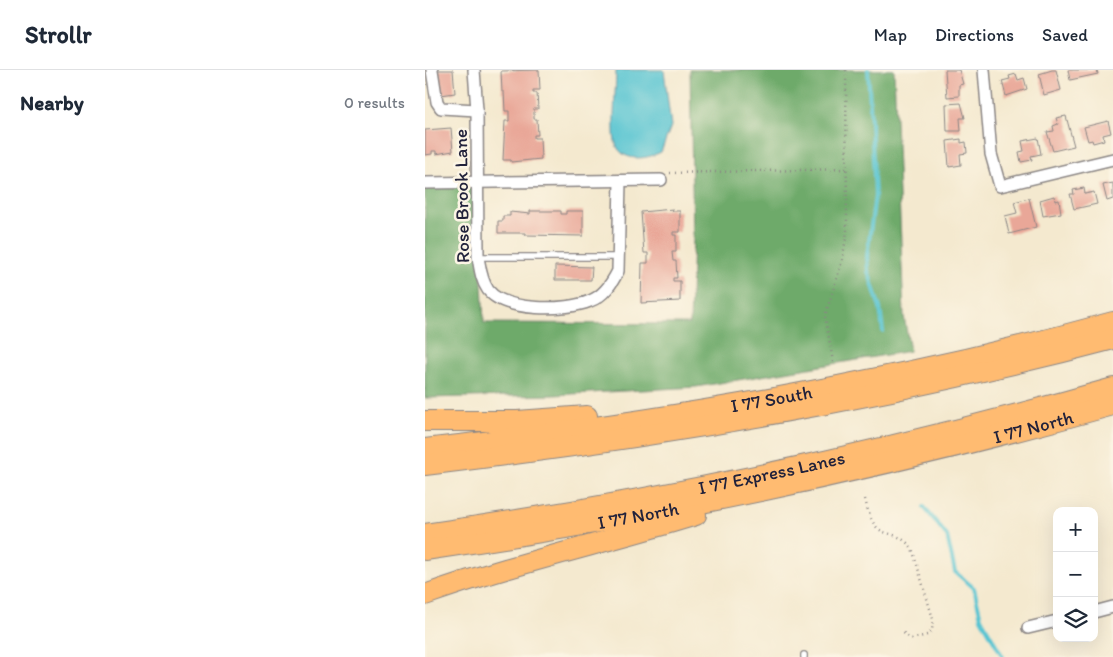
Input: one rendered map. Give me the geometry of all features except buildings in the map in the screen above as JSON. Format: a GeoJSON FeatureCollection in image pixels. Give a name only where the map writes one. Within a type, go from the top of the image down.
{"type":"FeatureCollection","features":[{"type":"Feature","properties":{"kind":"highway","name":"I 77 South"},"geometry":{"type":"LineString","coordinates":[[425,449],[564,432],[741,404],[960,361],[1113,322]]}},
{"type":"Feature","properties":{"kind":"highway"},"geometry":{"type":"LineString","coordinates":[[425,465],[566,447],[832,404],[963,376],[1113,339]]}},
{"type":"Feature","properties":{"kind":"highway","name":"I 77 Express Lanes"},"geometry":{"type":"LineString","coordinates":[[425,534],[631,500],[796,467],[980,424],[1113,388]]}},
{"type":"Feature","properties":{"kind":"highway"},"geometry":{"type":"LineString","coordinates":[[425,421],[526,420],[741,404]]}},
{"type":"Feature","properties":{"kind":"highway","name":"I 77 North"},"geometry":{"type":"LineString","coordinates":[[425,550],[625,517],[809,480],[984,439],[1113,404]]}},
{"type":"Feature","properties":{"kind":"highway"},"geometry":{"type":"LineString","coordinates":[[425,595],[498,571],[607,542],[809,480]]}},
{"type":"Feature","properties":{"kind":"street"},"geometry":{"type":"LineString","coordinates":[[432,70],[437,102],[441,108],[477,110]]}},
{"type":"Feature","properties":{"kind":"street","name":"Rose Brook Lane"},"geometry":{"type":"LineString","coordinates":[[474,70],[477,110],[478,257],[481,278],[488,290],[500,301],[515,306],[579,305],[592,301],[613,283],[618,271],[619,257],[619,181]]}},
{"type":"Feature","properties":{"kind":"street"},"geometry":{"type":"LineString","coordinates":[[984,70],[989,141],[1000,186],[1113,159]]}},
{"type":"Feature","properties":{"kind":"street"},"geometry":{"type":"LineString","coordinates":[[425,182],[661,180]]}},
{"type":"Feature","properties":{"kind":"street"},"geometry":{"type":"LineString","coordinates":[[1098,611],[1113,607]]}},
{"type":"Feature","properties":{"kind":"street"},"geometry":{"type":"LineString","coordinates":[[1028,628],[1053,622]]}},
{"type":"Feature","properties":{"kind":"lane"},"geometry":{"type":"LineString","coordinates":[[478,257],[619,257]]}},
{"type":"Feature","properties":{"kind":"path"},"geometry":{"type":"LineString","coordinates":[[833,362],[825,316],[842,261],[847,232],[846,70]]}},
{"type":"Feature","properties":{"kind":"path"},"geometry":{"type":"LineString","coordinates":[[682,172],[846,169]]}},
{"type":"Feature","properties":{"kind":"path"},"geometry":{"type":"LineString","coordinates":[[865,499],[871,521],[883,534],[906,541],[917,562],[934,626],[932,632],[927,635],[911,639],[901,631]]}},
{"type":"Feature","properties":{"kind":"green space"},"geometry":{"type":"Polygon","coordinates":[[[690,70],[894,70],[904,316],[910,351],[696,387],[554,395],[425,398],[425,183],[477,182],[484,323],[690,324],[693,240],[690,70]]]}},
{"type":"Feature","properties":{"kind":"water"},"geometry":{"type":"Polygon","coordinates":[[[616,70],[664,70],[671,126],[661,152],[648,157],[634,158],[622,153],[618,148],[615,141],[614,126],[616,70]]]}},
{"type":"Feature","properties":{"kind":"waterway"},"geometry":{"type":"LineString","coordinates":[[868,70],[875,195],[867,256],[868,271],[880,308],[883,331]]}},
{"type":"Feature","properties":{"kind":"waterway"},"geometry":{"type":"LineString","coordinates":[[924,507],[947,536],[955,572],[974,588],[981,618],[1003,657]]}}]}
